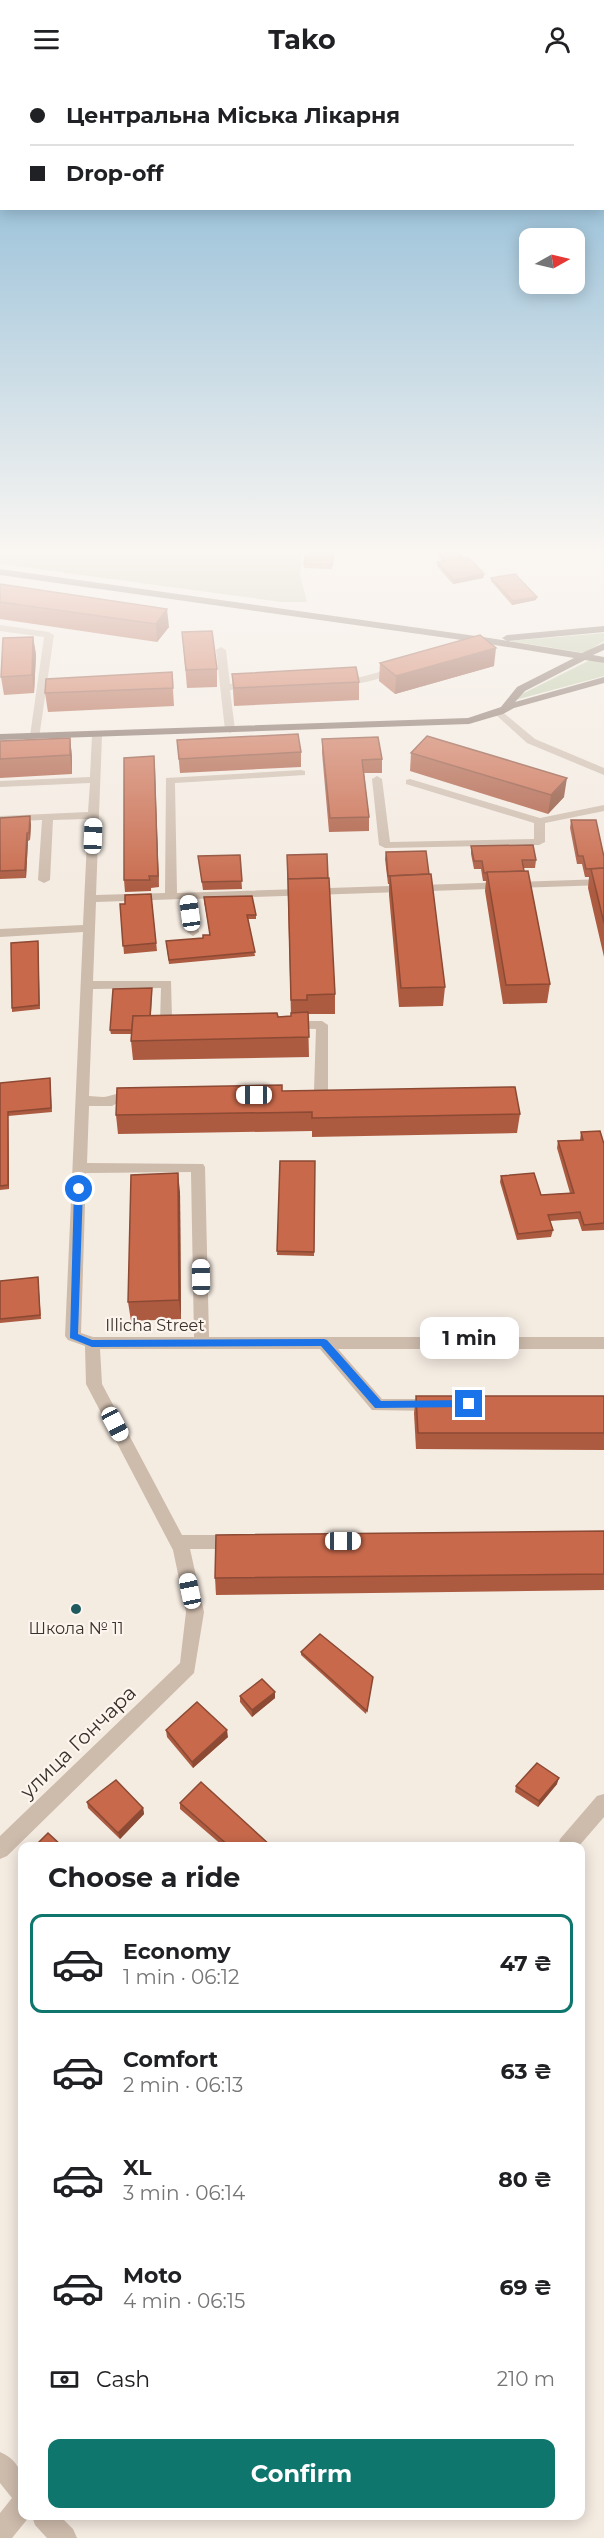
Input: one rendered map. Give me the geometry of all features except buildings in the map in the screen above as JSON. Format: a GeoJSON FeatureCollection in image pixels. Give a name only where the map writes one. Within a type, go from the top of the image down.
{"type":"FeatureCollection","features":[{"type":"Feature","properties":{"kind":"main road"},"geometry":{"type":"LineString","coordinates":[[499,712],[521,689],[570,665]]}},
{"type":"Feature","properties":{"kind":"main road"},"geometry":{"type":"LineString","coordinates":[[0,737],[469,721],[499,712],[510,706],[604,680]]}},
{"type":"Feature","properties":{"kind":"street"},"geometry":{"type":"LineString","coordinates":[[35,736],[45,665]]}},
{"type":"Feature","properties":{"kind":"street"},"geometry":{"type":"LineString","coordinates":[[223,665],[230,730]]}},
{"type":"Feature","properties":{"kind":"street"},"geometry":{"type":"LineString","coordinates":[[327,682],[361,680],[404,668]]}},
{"type":"Feature","properties":{"kind":"street"},"geometry":{"type":"LineString","coordinates":[[225,687],[259,685]]}},
{"type":"Feature","properties":{"kind":"street"},"geometry":{"type":"LineString","coordinates":[[41,692],[52,692]]}},
{"type":"Feature","properties":{"kind":"street"},"geometry":{"type":"LineString","coordinates":[[499,712],[531,741],[604,772]]}},
{"type":"Feature","properties":{"kind":"street","name":"Illicha Street"},"geometry":{"type":"LineString","coordinates":[[97,735],[73,1336],[92,1343],[604,1343]]}},
{"type":"Feature","properties":{"kind":"street"},"geometry":{"type":"LineString","coordinates":[[171,895],[170,780],[301,773]]}},
{"type":"Feature","properties":{"kind":"street"},"geometry":{"type":"LineString","coordinates":[[378,779],[385,845],[539,842],[540,821]]}},
{"type":"Feature","properties":{"kind":"street"},"geometry":{"type":"LineString","coordinates":[[0,784],[95,780]]}},
{"type":"Feature","properties":{"kind":"street"},"geometry":{"type":"LineString","coordinates":[[410,782],[540,821],[604,808]]}},
{"type":"Feature","properties":{"kind":"street"},"geometry":{"type":"LineString","coordinates":[[0,819],[94,815]]}},
{"type":"Feature","properties":{"kind":"street"},"geometry":{"type":"LineString","coordinates":[[44,880],[48,817]]}},
{"type":"Feature","properties":{"kind":"street"},"geometry":{"type":"LineString","coordinates":[[90,899],[604,882]]}},
{"type":"Feature","properties":{"kind":"street"},"geometry":{"type":"LineString","coordinates":[[187,895],[193,932]]}},
{"type":"Feature","properties":{"kind":"street"},"geometry":{"type":"LineString","coordinates":[[0,933],[89,928]]}},
{"type":"Feature","properties":{"kind":"street"},"geometry":{"type":"LineString","coordinates":[[86,985],[167,984],[166,1024],[189,1024]]}},
{"type":"Feature","properties":{"kind":"street"},"geometry":{"type":"LineString","coordinates":[[278,1025],[322,1025],[321,1095],[286,1095]]}},
{"type":"Feature","properties":{"kind":"street"},"geometry":{"type":"LineString","coordinates":[[82,1101],[112,1101],[122,1096],[145,1096]]}},
{"type":"Feature","properties":{"kind":"street"},"geometry":{"type":"LineString","coordinates":[[80,1168],[198,1167],[202,1343]]}},
{"type":"Feature","properties":{"kind":"street"},"geometry":{"type":"LineString","coordinates":[[324,1342],[378,1405],[447,1405]]}},
{"type":"Feature","properties":{"kind":"street"},"geometry":{"type":"LineString","coordinates":[[92,1343],[94,1384],[177,1542],[248,1542]]}},
{"type":"Feature","properties":{"kind":"street","name":"улица Гончара"},"geometry":{"type":"LineString","coordinates":[[0,1849],[188,1667],[195,1612],[177,1542]]}},
{"type":"Feature","properties":{"kind":"street"},"geometry":{"type":"LineString","coordinates":[[570,1842],[604,1803]]}},
{"type":"Feature","properties":{"kind":"street"},"geometry":{"type":"LineString","coordinates":[[0,2464],[18,2486]]}},
{"type":"Feature","properties":{"kind":"street"},"geometry":{"type":"LineString","coordinates":[[0,2533],[18,2511]]}},
{"type":"Feature","properties":{"kind":"street"},"geometry":{"type":"LineString","coordinates":[[48,2520],[64,2538]]}},
{"type":"Feature","properties":{"kind":"green space"},"geometry":{"type":"Polygon","coordinates":[[[580,665],[604,665],[604,676],[504,703],[580,665]]]}},
{"type":"Feature","properties":{"kind":"place","name":"Школа № 11"},"geometry":{"type":"Point","coordinates":[76,1609]}},
{"type":"Feature","properties":{"kind":"route"},"geometry":{"type":"LineString","coordinates":[[79,1189],[73,1336],[92,1343],[324,1342],[378,1405],[469,1404]]}}]}
